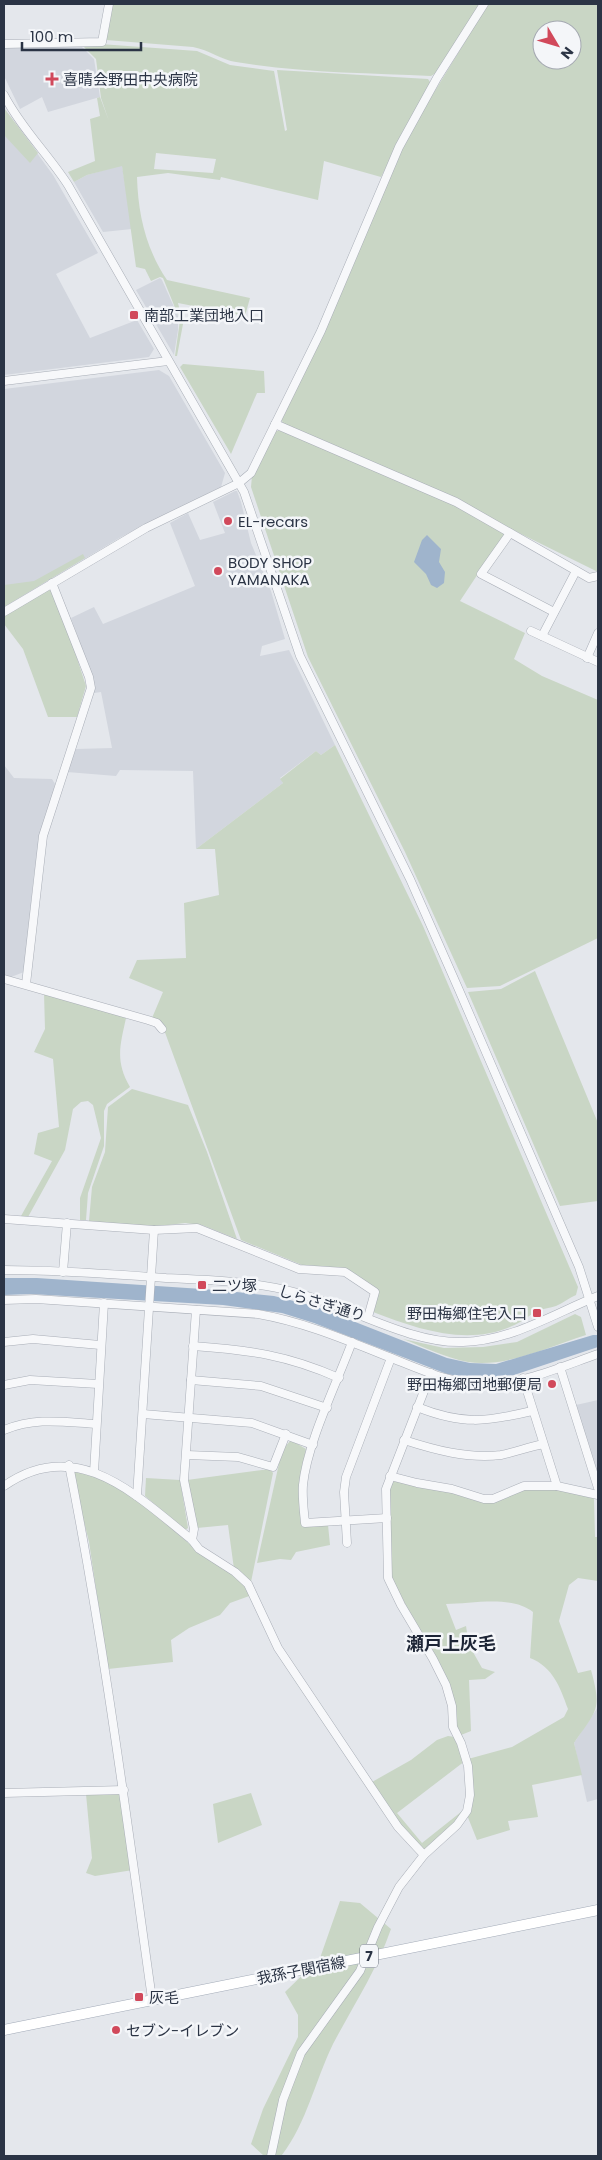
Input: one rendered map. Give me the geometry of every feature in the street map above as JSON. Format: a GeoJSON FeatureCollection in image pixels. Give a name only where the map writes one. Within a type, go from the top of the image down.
{"type":"FeatureCollection","features":[{"type":"Feature","properties":{"kind":"main road","name":"我孫子関宿線"},"geometry":{"type":"LineString","coordinates":[[4,2030],[598,1910]]}},
{"type":"Feature","properties":{"kind":"street"},"geometry":{"type":"LineString","coordinates":[[4,44],[102,42],[109,4]]}},
{"type":"Feature","properties":{"kind":"street"},"geometry":{"type":"LineString","coordinates":[[4,612],[146,528],[239,483],[251,473],[321,330],[398,147],[437,78],[484,4]]}},
{"type":"Feature","properties":{"kind":"street"},"geometry":{"type":"LineString","coordinates":[[4,95],[19,120],[56,165],[239,483],[257,526],[300,656],[410,878],[578,1267],[598,1327]]}},
{"type":"Feature","properties":{"kind":"street"},"geometry":{"type":"LineString","coordinates":[[4,381],[168,361]]}},
{"type":"Feature","properties":{"kind":"street"},"geometry":{"type":"LineString","coordinates":[[275,424],[429,489],[576,571],[590,578],[598,576]]}},
{"type":"Feature","properties":{"kind":"street"},"geometry":{"type":"LineString","coordinates":[[510,533],[481,574],[554,612]]}},
{"type":"Feature","properties":{"kind":"street"},"geometry":{"type":"LineString","coordinates":[[542,636],[576,571]]}},
{"type":"Feature","properties":{"kind":"street"},"geometry":{"type":"LineString","coordinates":[[26,984],[41,844],[54,796],[91,688],[89,677],[52,583]]}},
{"type":"Feature","properties":{"kind":"street"},"geometry":{"type":"LineString","coordinates":[[532,631],[598,662]]}},
{"type":"Feature","properties":{"kind":"street"},"geometry":{"type":"LineString","coordinates":[[587,658],[598,633]]}},
{"type":"Feature","properties":{"kind":"street"},"geometry":{"type":"LineString","coordinates":[[4,979],[148,1020],[157,1023],[162,1029]]}},
{"type":"Feature","properties":{"kind":"street"},"geometry":{"type":"LineString","coordinates":[[5,1217],[154,1230],[197,1228],[299,1268],[345,1272],[375,1292],[368,1317]]}},
{"type":"Feature","properties":{"kind":"street"},"geometry":{"type":"LineString","coordinates":[[63,1272],[66,1223]]}},
{"type":"Feature","properties":{"kind":"street"},"geometry":{"type":"LineString","coordinates":[[137,1496],[154,1230]]}},
{"type":"Feature","properties":{"kind":"street","name":"しらさぎ通り"},"geometry":{"type":"LineString","coordinates":[[4,1270],[63,1272],[152,1280],[268,1286],[317,1298],[417,1336],[440,1341],[464,1342],[512,1332],[598,1296]]}},
{"type":"Feature","properties":{"kind":"street"},"geometry":{"type":"LineString","coordinates":[[4,1300],[150,1303],[196,1310],[234,1311],[288,1319],[431,1373],[473,1384],[494,1384],[524,1378],[598,1354]]}},
{"type":"Feature","properties":{"kind":"street"},"geometry":{"type":"LineString","coordinates":[[94,1472],[100,1345],[104,1303]]}},
{"type":"Feature","properties":{"kind":"street"},"geometry":{"type":"LineString","coordinates":[[192,1540],[194,1529],[184,1480],[196,1310]]}},
{"type":"Feature","properties":{"kind":"street"},"geometry":{"type":"LineString","coordinates":[[4,1342],[33,1339],[100,1345]]}},
{"type":"Feature","properties":{"kind":"street"},"geometry":{"type":"LineString","coordinates":[[352,1342],[312,1444],[303,1484],[305,1524],[387,1518]]}},
{"type":"Feature","properties":{"kind":"street"},"geometry":{"type":"LineString","coordinates":[[193,1346],[245,1350],[276,1355],[310,1365],[339,1378]]}},
{"type":"Feature","properties":{"kind":"street"},"geometry":{"type":"LineString","coordinates":[[347,1543],[346,1478],[391,1358]]}},
{"type":"Feature","properties":{"kind":"street"},"geometry":{"type":"LineString","coordinates":[[560,1367],[598,1488]]}},
{"type":"Feature","properties":{"kind":"street"},"geometry":{"type":"LineString","coordinates":[[271,2156],[283,2100],[301,2053],[360,1970],[391,1902],[424,1855],[457,1825],[467,1811],[470,1796],[468,1766],[462,1743],[453,1727],[452,1706],[446,1685],[434,1659],[394,1593],[388,1578],[386,1489],[431,1373]]}},
{"type":"Feature","properties":{"kind":"street"},"geometry":{"type":"LineString","coordinates":[[524,1378],[532,1411],[557,1486]]}},
{"type":"Feature","properties":{"kind":"street"},"geometry":{"type":"LineString","coordinates":[[4,1386],[30,1380],[98,1384]]}},
{"type":"Feature","properties":{"kind":"street"},"geometry":{"type":"LineString","coordinates":[[191,1380],[261,1386],[327,1408]]}},
{"type":"Feature","properties":{"kind":"street"},"geometry":{"type":"LineString","coordinates":[[418,1407],[442,1417],[466,1421],[498,1419],[532,1411]]}},
{"type":"Feature","properties":{"kind":"street"},"geometry":{"type":"LineString","coordinates":[[143,1414],[252,1423],[312,1444]]}},
{"type":"Feature","properties":{"kind":"street"},"geometry":{"type":"LineString","coordinates":[[4,1430],[23,1422],[38,1421],[96,1424]]}},
{"type":"Feature","properties":{"kind":"street"},"geometry":{"type":"LineString","coordinates":[[186,1455],[238,1457],[273,1467],[286,1434]]}},
{"type":"Feature","properties":{"kind":"street"},"geometry":{"type":"LineString","coordinates":[[404,1440],[452,1453],[483,1456],[502,1454],[543,1444]]}},
{"type":"Feature","properties":{"kind":"street"},"geometry":{"type":"LineString","coordinates":[[69,1465],[86,1553],[124,1790],[152,1999]]}},
{"type":"Feature","properties":{"kind":"street"},"geometry":{"type":"LineString","coordinates":[[4,1486],[30,1472],[69,1465],[94,1472],[137,1496],[192,1540],[205,1554],[235,1572],[248,1584],[278,1648],[398,1827],[424,1855]]}},
{"type":"Feature","properties":{"kind":"street"},"geometry":{"type":"LineString","coordinates":[[390,1476],[452,1489],[484,1499],[493,1499],[524,1486],[557,1486],[598,1495]]}},
{"type":"Feature","properties":{"kind":"street"},"geometry":{"type":"LineString","coordinates":[[4,1793],[124,1790]]}},
{"type":"Feature","properties":{"kind":"shaded area","name":"喜晴会野田中央病院"},"geometry":{"type":"Polygon","coordinates":[[[80,45],[94,59],[100,97],[48,112],[42,97],[20,109],[4,76],[4,47],[80,45]]]}},
{"type":"Feature","properties":{"kind":"shaded area"},"geometry":{"type":"Polygon","coordinates":[[[4,108],[53,175],[98,253],[56,274],[90,338],[137,320],[154,349],[149,357],[4,375],[4,108]]]}},
{"type":"Feature","properties":{"kind":"shaded area"},"geometry":{"type":"Polygon","coordinates":[[[122,165],[132,229],[103,232],[74,182],[87,175],[122,165]]]}},
{"type":"Feature","properties":{"kind":"shaded area"},"geometry":{"type":"Polygon","coordinates":[[[160,278],[178,316],[174,355],[136,290],[160,278]]]}},
{"type":"Feature","properties":{"kind":"shaded area"},"geometry":{"type":"Polygon","coordinates":[[[159,370],[169,376],[225,473],[221,487],[121,537],[4,607],[4,389],[159,370]]]}},
{"type":"Feature","properties":{"kind":"shaded area"},"geometry":{"type":"Polygon","coordinates":[[[237,491],[241,502],[251,543],[271,591],[285,639],[262,646],[260,656],[289,650],[335,745],[321,755],[316,751],[280,778],[283,783],[196,849],[193,771],[120,770],[116,776],[67,772],[76,749],[112,748],[101,692],[94,693],[93,679],[71,618],[94,607],[103,624],[195,586],[170,523],[188,513],[200,540],[225,533],[213,502],[237,491]]]}},
{"type":"Feature","properties":{"kind":"shaded area"},"geometry":{"type":"Polygon","coordinates":[[[4,765],[14,778],[52,779],[55,784],[34,874],[24,972],[11,977],[4,975],[4,765]]]}},
{"type":"Feature","properties":{"kind":"shaded area"},"geometry":{"type":"Polygon","coordinates":[[[598,1400],[598,1477],[576,1405],[598,1400]]]}},
{"type":"Feature","properties":{"kind":"shaded area"},"geometry":{"type":"Polygon","coordinates":[[[598,1707],[598,1799],[587,1802],[574,1743],[598,1707]]]}},
{"type":"Feature","properties":{"kind":"green space"},"geometry":{"type":"Polygon","coordinates":[[[111,4],[480,4],[436,73],[431,76],[334,72],[260,66],[231,61],[193,47],[106,40],[111,4]]]}},
{"type":"Feature","properties":{"kind":"green space"},"geometry":{"type":"Polygon","coordinates":[[[488,4],[598,4],[598,572],[511,529],[456,498],[299,432],[283,423],[281,419],[408,135],[488,4]]]}},
{"type":"Feature","properties":{"kind":"green space"},"geometry":{"type":"Polygon","coordinates":[[[100,44],[197,51],[230,65],[274,71],[285,131],[287,130],[277,70],[428,79],[430,82],[381,177],[324,161],[318,200],[221,177],[220,180],[168,173],[137,177],[144,231],[154,256],[167,280],[250,298],[245,316],[178,303],[183,324],[177,356],[175,356],[180,320],[163,278],[160,277],[151,281],[145,269],[136,267],[122,166],[87,175],[74,182],[68,172],[95,161],[90,119],[100,116],[97,98],[100,97],[109,121],[101,98],[96,59],[82,45],[100,44]],[[156,153],[154,169],[213,173],[216,159],[156,153]]]}},
{"type":"Feature","properties":{"kind":"green space"},"geometry":{"type":"Polygon","coordinates":[[[4,108],[38,153],[30,163],[4,135],[4,108]]]}},
{"type":"Feature","properties":{"kind":"green space"},"geometry":{"type":"Polygon","coordinates":[[[183,364],[264,371],[265,393],[257,393],[231,454],[180,367],[183,364]]]}},
{"type":"Feature","properties":{"kind":"green space"},"geometry":{"type":"Polygon","coordinates":[[[280,430],[454,505],[505,533],[460,601],[525,633],[514,659],[542,676],[598,700],[598,938],[500,986],[467,988],[405,852],[308,657],[251,487],[252,476],[274,432],[280,430]]]}},
{"type":"Feature","properties":{"kind":"green space"},"geometry":{"type":"Polygon","coordinates":[[[83,554],[85,558],[4,607],[4,585],[34,581],[83,554]]]}},
{"type":"Feature","properties":{"kind":"green space"},"geometry":{"type":"Polygon","coordinates":[[[48,589],[51,591],[72,643],[86,686],[77,717],[48,717],[23,649],[4,624],[4,616],[48,589]]]}},
{"type":"Feature","properties":{"kind":"green space"},"geometry":{"type":"Polygon","coordinates":[[[335,745],[423,926],[578,1287],[576,1295],[556,1306],[542,1309],[504,1329],[485,1334],[447,1334],[391,1319],[373,1312],[379,1291],[345,1268],[302,1265],[241,1240],[163,1027],[152,1018],[163,992],[129,978],[137,960],[186,958],[184,903],[219,895],[215,849],[196,849],[283,783],[280,779],[316,751],[321,755],[335,745]]]}},
{"type":"Feature","properties":{"kind":"green space"},"geometry":{"type":"Polygon","coordinates":[[[535,971],[598,1123],[598,1201],[560,1206],[468,992],[501,989],[535,971]]]}},
{"type":"Feature","properties":{"kind":"green space"},"geometry":{"type":"Polygon","coordinates":[[[44,993],[126,1018],[120,1053],[122,1069],[130,1087],[107,1104],[104,1111],[104,1146],[88,1193],[86,1220],[80,1220],[80,1198],[101,1138],[93,1105],[88,1101],[81,1102],[73,1109],[65,1150],[28,1217],[21,1216],[52,1161],[34,1154],[38,1133],[59,1127],[53,1059],[34,1052],[45,1029],[44,993]]]}},
{"type":"Feature","properties":{"kind":"green space"},"geometry":{"type":"Polygon","coordinates":[[[132,1089],[188,1105],[207,1152],[237,1239],[202,1225],[185,1223],[151,1227],[89,1221],[92,1187],[105,1152],[108,1107],[132,1089]]]}},
{"type":"Feature","properties":{"kind":"green space"},"geometry":{"type":"Polygon","coordinates":[[[575,1314],[581,1317],[586,1335],[528,1355],[498,1362],[468,1362],[443,1355],[403,1339],[444,1348],[483,1347],[517,1342],[575,1314]]]}},
{"type":"Feature","properties":{"kind":"green space"},"geometry":{"type":"Polygon","coordinates":[[[291,1440],[306,1449],[300,1479],[302,1527],[328,1525],[330,1545],[296,1552],[291,1560],[280,1559],[257,1563],[280,1459],[283,1449],[291,1440]]]}},
{"type":"Feature","properties":{"kind":"green space"},"geometry":{"type":"Polygon","coordinates":[[[71,1469],[107,1481],[138,1501],[196,1549],[238,1577],[252,1595],[230,1603],[220,1615],[189,1628],[171,1640],[173,1662],[108,1669],[89,1542],[71,1469]]]}},
{"type":"Feature","properties":{"kind":"green space"},"geometry":{"type":"Polygon","coordinates":[[[270,1469],[273,1473],[251,1582],[234,1569],[228,1525],[197,1528],[187,1480],[270,1469]]]}},
{"type":"Feature","properties":{"kind":"green space"},"geometry":{"type":"Polygon","coordinates":[[[146,1478],[180,1480],[188,1528],[185,1530],[145,1496],[146,1478]]]}},
{"type":"Feature","properties":{"kind":"green space"},"geometry":{"type":"Polygon","coordinates":[[[393,1481],[453,1493],[489,1503],[501,1500],[524,1488],[553,1489],[594,1498],[595,1537],[598,1537],[598,1581],[578,1578],[569,1585],[559,1621],[578,1673],[591,1670],[596,1694],[597,1702],[592,1716],[574,1743],[582,1775],[532,1785],[538,1817],[508,1821],[510,1830],[477,1840],[467,1815],[468,1759],[512,1747],[564,1717],[568,1709],[559,1686],[550,1672],[530,1658],[533,1612],[524,1607],[503,1602],[446,1604],[456,1630],[466,1626],[469,1645],[482,1668],[495,1672],[485,1679],[469,1680],[471,1731],[461,1735],[456,1732],[452,1700],[392,1584],[389,1493],[393,1481]]]}},
{"type":"Feature","properties":{"kind":"green space"},"geometry":{"type":"Polygon","coordinates":[[[448,1736],[455,1737],[465,1761],[397,1813],[422,1843],[466,1808],[463,1815],[425,1852],[401,1827],[372,1782],[411,1760],[437,1740],[448,1736]]]}},
{"type":"Feature","properties":{"kind":"green space"},"geometry":{"type":"Polygon","coordinates":[[[120,1792],[133,1870],[95,1876],[86,1873],[92,1858],[86,1794],[120,1792]]]}},
{"type":"Feature","properties":{"kind":"green space"},"geometry":{"type":"Polygon","coordinates":[[[251,1793],[262,1825],[218,1843],[213,1804],[251,1793]]]}},
{"type":"Feature","properties":{"kind":"green space"},"geometry":{"type":"Polygon","coordinates":[[[340,1901],[360,1903],[391,1929],[372,1973],[333,2044],[291,2142],[282,2155],[264,2156],[251,2144],[263,2109],[298,2037],[298,2015],[285,1992],[320,1958],[340,1901]]]}},
{"type":"Feature","properties":{"kind":"water"},"geometry":{"type":"Polygon","coordinates":[[[427,535],[441,549],[439,562],[445,572],[444,583],[437,588],[431,585],[426,574],[414,562],[422,540],[427,535]]]}},
{"type":"Feature","properties":{"kind":"water"},"geometry":{"type":"Polygon","coordinates":[[[4,1278],[37,1278],[217,1290],[274,1296],[317,1307],[447,1358],[470,1363],[496,1364],[593,1335],[598,1335],[598,1347],[514,1375],[480,1380],[447,1374],[314,1323],[282,1313],[223,1305],[31,1294],[4,1295],[4,1278]]]}},
{"type":"Feature","properties":{"kind":"place","name":"喜晴会野田中央病院"},"geometry":{"type":"Point","coordinates":[52,79]}},
{"type":"Feature","properties":{"kind":"place","name":"南部工業団地入口"},"geometry":{"type":"Point","coordinates":[134,315]}},
{"type":"Feature","properties":{"kind":"place","name":"EL-recars"},"geometry":{"type":"Point","coordinates":[228,521]}},
{"type":"Feature","properties":{"kind":"place","name":"BODY SHOP YAMANAKA"},"geometry":{"type":"Point","coordinates":[218,571]}},
{"type":"Feature","properties":{"kind":"place","name":"二ツ塚"},"geometry":{"type":"Point","coordinates":[202,1285]}},
{"type":"Feature","properties":{"kind":"place","name":"野田梅郷住宅入口"},"geometry":{"type":"Point","coordinates":[537,1313]}},
{"type":"Feature","properties":{"kind":"place","name":"野田梅郷団地郵便局"},"geometry":{"type":"Point","coordinates":[552,1384]}},
{"type":"Feature","properties":{"kind":"place","name":"灰毛"},"geometry":{"type":"Point","coordinates":[139,1997]}},
{"type":"Feature","properties":{"kind":"place","name":"セブン-イレブン"},"geometry":{"type":"Point","coordinates":[116,2030]}},
{"type":"Feature","properties":{"kind":"district","name":"瀬戸上灰毛"},"geometry":{"type":"Point","coordinates":[451,1643]}}]}
